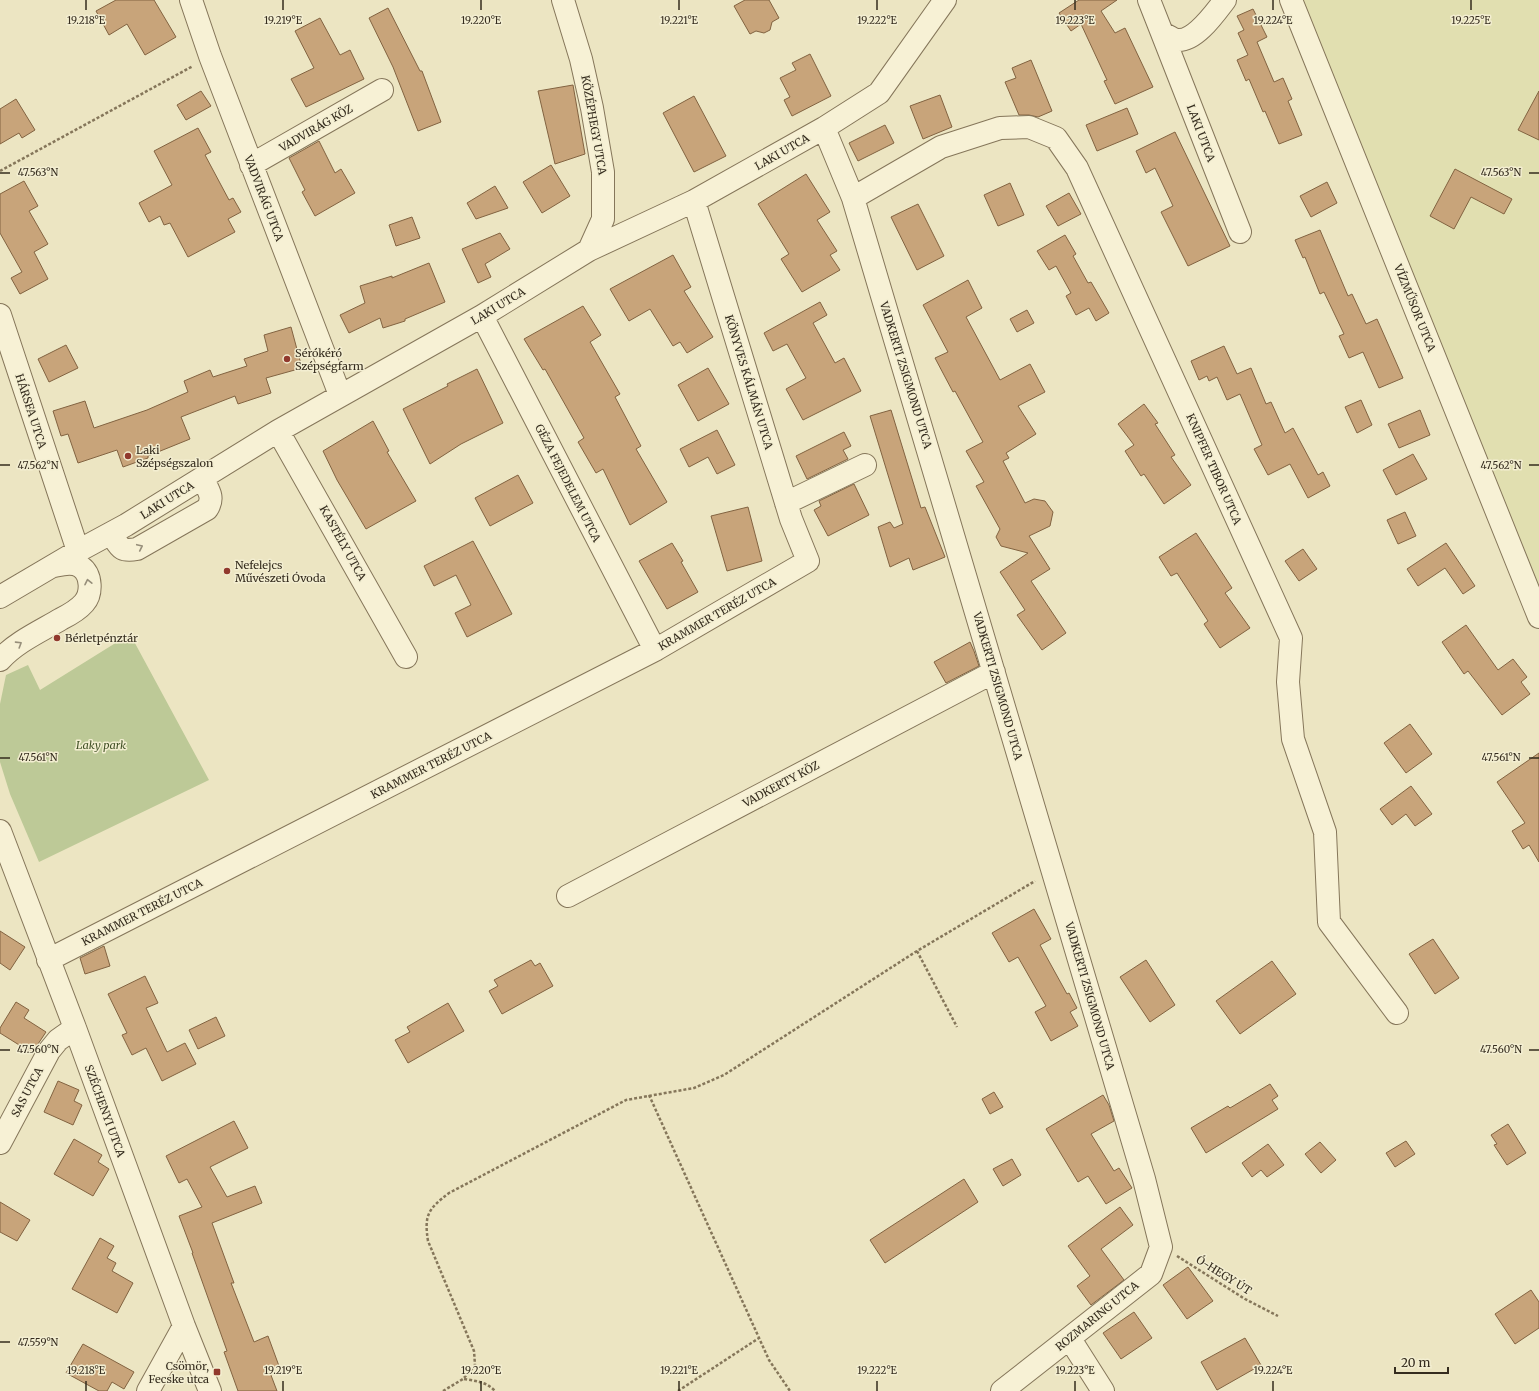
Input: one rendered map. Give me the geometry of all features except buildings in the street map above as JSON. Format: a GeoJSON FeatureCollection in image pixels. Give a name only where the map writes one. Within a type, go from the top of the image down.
{"type":"FeatureCollection","features":[{"type":"Feature","properties":{"kind":"street","name":"VADVIRÁG UTCA"},"geometry":{"type":"LineString","coordinates":[[191,0],[210,56],[251,165],[340,395]]}},
{"type":"Feature","properties":{"kind":"street","name":"KÖZÉPHEGY UTCA"},"geometry":{"type":"LineString","coordinates":[[563,0],[581,58],[592,108],[603,172],[603,219],[589,250]]}},
{"type":"Feature","properties":{"kind":"street","name":"LAKI UTCA"},"geometry":{"type":"LineString","coordinates":[[0,597],[111,533],[278,431],[482,316],[589,250],[694,202],[824,128],[879,93],[945,0]]}},
{"type":"Feature","properties":{"kind":"street","name":"LAKI UTCA"},"geometry":{"type":"LineString","coordinates":[[1149,0],[1240,232]]}},
{"type":"Feature","properties":{"kind":"street"},"geometry":{"type":"LineString","coordinates":[[1162,33],[1176,40],[1187,39],[1202,28],[1225,0]]}},
{"type":"Feature","properties":{"kind":"street","name":"VÍZMŰSOR UTCA"},"geometry":{"type":"LineString","coordinates":[[1291,0],[1539,617]]}},
{"type":"Feature","properties":{"kind":"street","name":"VADVIRÁG KÖZ"},"geometry":{"type":"LineString","coordinates":[[251,165],[382,90]]}},
{"type":"Feature","properties":{"kind":"street","name":"KNIPFER TIBOR UTCA"},"geometry":{"type":"LineString","coordinates":[[853,198],[941,147],[1000,128],[1029,127],[1056,138],[1077,168],[1291,638],[1288,682],[1293,739],[1325,832],[1328,922],[1397,1013]]}},
{"type":"Feature","properties":{"kind":"street","name":"VADKERTI ZSIGMOND UTCA"},"geometry":{"type":"LineString","coordinates":[[824,128],[853,198],[1053,870],[1144,1180],[1161,1247]]}},
{"type":"Feature","properties":{"kind":"street","name":"KÖNYVES KÁLMÁN UTCA"},"geometry":{"type":"LineString","coordinates":[[694,202],[791,519],[808,561]]}},
{"type":"Feature","properties":{"kind":"street","name":"HÁRSFA UTCA"},"geometry":{"type":"LineString","coordinates":[[0,315],[78,552]]}},
{"type":"Feature","properties":{"kind":"street","name":"GÉZA FEJEDELEM UTCA"},"geometry":{"type":"LineString","coordinates":[[482,316],[655,650]]}},
{"type":"Feature","properties":{"kind":"street","name":"KASTÉLY UTCA"},"geometry":{"type":"LineString","coordinates":[[278,431],[406,657]]}},
{"type":"Feature","properties":{"kind":"street"},"geometry":{"type":"LineString","coordinates":[[786,503],[865,466]]}},
{"type":"Feature","properties":{"kind":"street"},"geometry":{"type":"LineString","coordinates":[[111,533],[120,548],[126,551],[137,549],[207,509],[211,504],[211,496],[202,478]]}},
{"type":"Feature","properties":{"kind":"street","name":"KRAMMER TERÉZ UTCA"},"geometry":{"type":"LineString","coordinates":[[48,960],[655,650],[808,561]]}},
{"type":"Feature","properties":{"kind":"street"},"geometry":{"type":"LineString","coordinates":[[0,660],[15,646],[71,613],[85,602],[90,590],[90,583],[85,571],[70,563],[54,566]]}},
{"type":"Feature","properties":{"kind":"street","name":"LAKI UTCA"},"geometry":{"type":"LineString","coordinates":[[0,609],[23,585]]}},
{"type":"Feature","properties":{"kind":"street","name":"VADKERTY KÖZ"},"geometry":{"type":"LineString","coordinates":[[568,896],[994,672]]}},
{"type":"Feature","properties":{"kind":"street","name":"SZÉCHENYI UTCA"},"geometry":{"type":"LineString","coordinates":[[0,831],[75,1028],[184,1326],[210,1391]]}},
{"type":"Feature","properties":{"kind":"street","name":"SAS UTCA"},"geometry":{"type":"LineString","coordinates":[[0,1143],[49,1051],[58,1040],[75,1028]]}},
{"type":"Feature","properties":{"kind":"street","name":"ROZMARING UTCA"},"geometry":{"type":"LineString","coordinates":[[1002,1391],[1151,1274],[1161,1247]]}},
{"type":"Feature","properties":{"kind":"street"},"geometry":{"type":"LineString","coordinates":[[148,1391],[184,1326]]}},
{"type":"Feature","properties":{"kind":"street"},"geometry":{"type":"LineString","coordinates":[[1070,1339],[1103,1391]]}},
{"type":"Feature","properties":{"kind":"path"},"geometry":{"type":"LineString","coordinates":[[0,171],[210,56]]}},
{"type":"Feature","properties":{"kind":"path"},"geometry":{"type":"LineString","coordinates":[[443,1391],[464,1379],[475,1365],[474,1351],[428,1242],[426,1224],[433,1206],[449,1193],[626,1100],[694,1088],[724,1075],[917,951],[1053,870]]}},
{"type":"Feature","properties":{"kind":"path"},"geometry":{"type":"LineString","coordinates":[[917,951],[957,1027]]}},
{"type":"Feature","properties":{"kind":"path"},"geometry":{"type":"LineString","coordinates":[[648,1095],[769,1360],[790,1391]]}},
{"type":"Feature","properties":{"kind":"path","name":"Ó-HEGY ÚT"},"geometry":{"type":"LineString","coordinates":[[1161,1247],[1195,1266],[1245,1299],[1278,1316]]}},
{"type":"Feature","properties":{"kind":"path"},"geometry":{"type":"LineString","coordinates":[[678,1391],[759,1338]]}},
{"type":"Feature","properties":{"kind":"path"},"geometry":{"type":"LineString","coordinates":[[464,1379],[477,1381],[490,1386],[495,1391]]}},
{"type":"Feature","properties":{"kind":"shaded area"},"geometry":{"type":"Polygon","coordinates":[[[1302,0],[1539,0],[1539,616],[1302,0]]]}},
{"type":"Feature","properties":{"kind":"green space","name":"Laky park"},"geometry":{"type":"Polygon","coordinates":[[[130,634],[209,780],[39,862],[10,794],[0,762],[0,704],[6,675],[28,665],[40,690],[130,634]]]}},
{"type":"Feature","properties":{"kind":"place","name":"Sérókéró Szépségfarm"},"geometry":{"type":"Point","coordinates":[287,359]}},
{"type":"Feature","properties":{"kind":"place","name":"Laki Szépségszalon"},"geometry":{"type":"Point","coordinates":[128,456]}},
{"type":"Feature","properties":{"kind":"place","name":"Nefelejcs Művészeti Óvoda"},"geometry":{"type":"Point","coordinates":[227,571]}},
{"type":"Feature","properties":{"kind":"place","name":"Bérletpénztár"},"geometry":{"type":"Point","coordinates":[57,638]}},
{"type":"Feature","properties":{"kind":"place","name":"Csömör, Fecske utca"},"geometry":{"type":"Point","coordinates":[217,1372]}}]}
